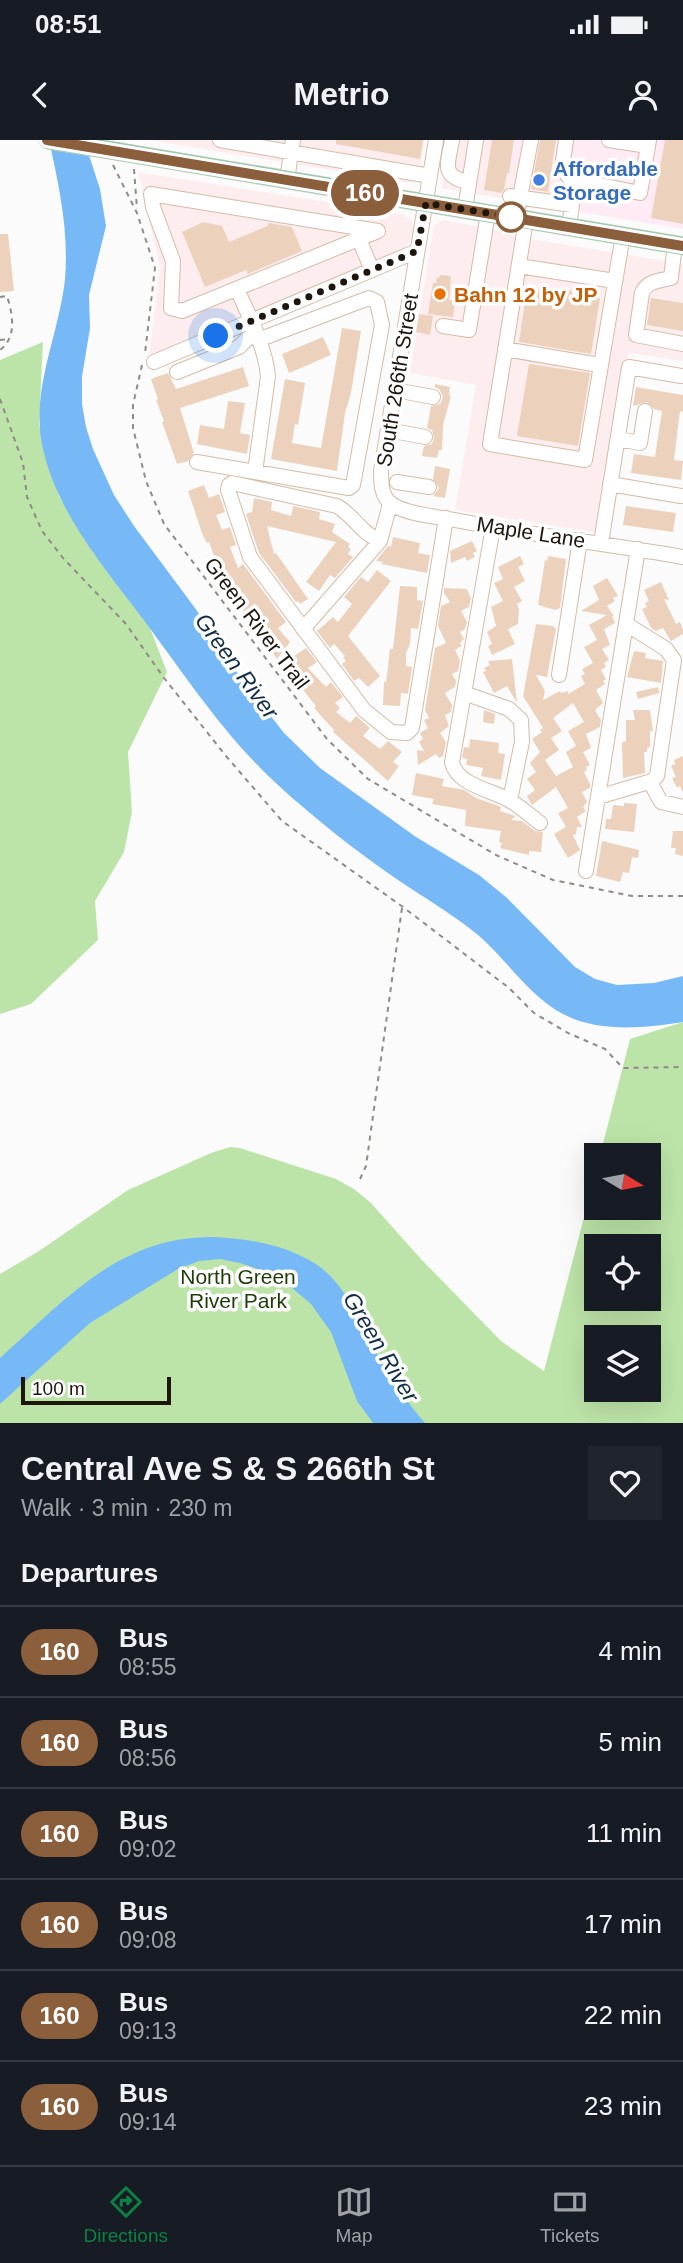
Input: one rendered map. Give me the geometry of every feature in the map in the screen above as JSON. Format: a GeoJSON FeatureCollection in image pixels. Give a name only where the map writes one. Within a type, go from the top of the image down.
{"type":"FeatureCollection","features":[{"type":"Feature","properties":{"kind":"main road"},"geometry":{"type":"LineString","coordinates":[[48,140],[122,155],[679,245]]}},
{"type":"Feature","properties":{"kind":"street"},"geometry":{"type":"LineString","coordinates":[[220,140],[292,146],[430,176]]}},
{"type":"Feature","properties":{"kind":"street","name":"South 266th Street"},"geometry":{"type":"LineString","coordinates":[[380,541],[388,500],[381,484],[384,455],[436,140]]}},
{"type":"Feature","properties":{"kind":"street"},"geometry":{"type":"LineString","coordinates":[[452,140],[448,169],[450,175],[453,179],[469,182]]}},
{"type":"Feature","properties":{"kind":"street"},"geometry":{"type":"LineString","coordinates":[[465,209],[476,140]]}},
{"type":"Feature","properties":{"kind":"street"},"geometry":{"type":"LineString","coordinates":[[515,197],[521,140]]}},
{"type":"Feature","properties":{"kind":"street"},"geometry":{"type":"LineString","coordinates":[[443,326],[469,330],[509,217],[531,140]]}},
{"type":"Feature","properties":{"kind":"street"},"geometry":{"type":"LineString","coordinates":[[566,140],[562,168],[570,179],[640,193],[648,143],[616,141]]}},
{"type":"Feature","properties":{"kind":"street"},"geometry":{"type":"LineString","coordinates":[[287,180],[292,146]]}},
{"type":"Feature","properties":{"kind":"street"},"geometry":{"type":"LineString","coordinates":[[151,194],[378,231],[237,289],[181,311],[171,308],[173,261],[153,207],[151,194]]}},
{"type":"Feature","properties":{"kind":"street"},"geometry":{"type":"LineString","coordinates":[[515,197],[572,205],[569,227]]}},
{"type":"Feature","properties":{"kind":"street"},"geometry":{"type":"LineString","coordinates":[[509,217],[519,266],[490,444],[571,458],[585,460],[623,236]]}},
{"type":"Feature","properties":{"kind":"street"},"geometry":{"type":"LineString","coordinates":[[359,239],[372,270]]}},
{"type":"Feature","properties":{"kind":"street"},"geometry":{"type":"LineString","coordinates":[[679,245],[677,279],[652,282],[644,287],[636,335],[683,344]]}},
{"type":"Feature","properties":{"kind":"street"},"geometry":{"type":"LineString","coordinates":[[177,372],[239,347],[255,332],[372,270],[417,251]]}},
{"type":"Feature","properties":{"kind":"street"},"geometry":{"type":"LineString","coordinates":[[519,266],[615,281]]}},
{"type":"Feature","properties":{"kind":"street"},"geometry":{"type":"LineString","coordinates":[[237,289],[267,367],[268,389],[255,472]]}},
{"type":"Feature","properties":{"kind":"street"},"geometry":{"type":"LineString","coordinates":[[155,362],[369,298],[377,302],[382,325],[354,485],[349,488],[197,462]]}},
{"type":"Feature","properties":{"kind":"street"},"geometry":{"type":"LineString","coordinates":[[505,349],[599,365]]}},
{"type":"Feature","properties":{"kind":"street"},"geometry":{"type":"LineString","coordinates":[[601,543],[629,367],[681,376]]}},
{"type":"Feature","properties":{"kind":"street"},"geometry":{"type":"LineString","coordinates":[[395,390],[433,397]]}},
{"type":"Feature","properties":{"kind":"street"},"geometry":{"type":"LineString","coordinates":[[618,439],[640,443],[645,411]]}},
{"type":"Feature","properties":{"kind":"street"},"geometry":{"type":"LineString","coordinates":[[388,430],[425,437]]}},
{"type":"Feature","properties":{"kind":"street"},"geometry":{"type":"LineString","coordinates":[[361,451],[384,455]]}},
{"type":"Feature","properties":{"kind":"street"},"geometry":{"type":"LineString","coordinates":[[303,629],[380,541],[360,529],[348,513],[337,506],[232,482],[228,489],[250,556],[303,629],[364,710],[391,733],[407,733],[412,728],[446,518]]}},
{"type":"Feature","properties":{"kind":"street"},"geometry":{"type":"LineString","coordinates":[[407,510],[404,483],[429,487]]}},
{"type":"Feature","properties":{"kind":"street"},"geometry":{"type":"LineString","coordinates":[[610,484],[681,496]]}},
{"type":"Feature","properties":{"kind":"street","name":"Maple Lane"},"geometry":{"type":"LineString","coordinates":[[388,500],[407,510],[492,527],[683,557]]}},
{"type":"Feature","properties":{"kind":"street"},"geometry":{"type":"LineString","coordinates":[[492,527],[452,762],[454,769],[468,781],[510,800],[540,823]]}},
{"type":"Feature","properties":{"kind":"street"},"geometry":{"type":"LineString","coordinates":[[559,675],[580,540]]}},
{"type":"Feature","properties":{"kind":"street"},"geometry":{"type":"LineString","coordinates":[[586,871],[638,549]]}},
{"type":"Feature","properties":{"kind":"street"},"geometry":{"type":"LineString","coordinates":[[598,797],[649,782],[657,776],[674,660],[666,649],[626,624]]}},
{"type":"Feature","properties":{"kind":"street"},"geometry":{"type":"LineString","coordinates":[[464,694],[509,709],[522,720],[522,742],[510,800]]}},
{"type":"Feature","properties":{"kind":"street"},"geometry":{"type":"LineString","coordinates":[[649,782],[661,802],[683,807]]}},
{"type":"Feature","properties":{"kind":"path"},"geometry":{"type":"LineString","coordinates":[[122,155],[133,172],[137,213]]}},
{"type":"Feature","properties":{"kind":"path","name":"Green River Trail"},"geometry":{"type":"LineString","coordinates":[[122,155],[114,168],[137,213],[153,255],[156,280],[133,416],[140,455],[153,500],[164,524],[327,739],[368,779],[507,860],[553,880],[610,893],[654,897],[683,895]]}},
{"type":"Feature","properties":{"kind":"path"},"geometry":{"type":"LineString","coordinates":[[0,298],[8,296],[13,324],[9,340],[0,350]]}},
{"type":"Feature","properties":{"kind":"path"},"geometry":{"type":"LineString","coordinates":[[0,340],[9,340]]}},
{"type":"Feature","properties":{"kind":"path"},"geometry":{"type":"LineString","coordinates":[[0,399],[23,463],[27,497],[42,531],[62,558],[126,624],[164,678],[282,821],[509,988],[534,1013],[568,1033],[605,1049],[623,1068],[683,1067]]}},
{"type":"Feature","properties":{"kind":"path"},"geometry":{"type":"LineString","coordinates":[[360,1179],[366,1166],[402,907]]}},
{"type":"Feature","properties":{"kind":"shaded area"},"geometry":{"type":"Polygon","coordinates":[[[149,140],[425,140],[419,177],[410,183],[149,140]]]}},
{"type":"Feature","properties":{"kind":"shaded area"},"geometry":{"type":"Polygon","coordinates":[[[450,140],[513,140],[559,173],[582,200],[580,212],[442,188],[450,140]]]}},
{"type":"Feature","properties":{"kind":"shaded area","name":"Affordable Storage"},"geometry":{"type":"Polygon","coordinates":[[[513,140],[683,140],[683,229],[580,212],[582,200],[559,173],[509,164],[513,140]]]}},
{"type":"Feature","properties":{"kind":"shaded area"},"geometry":{"type":"Polygon","coordinates":[[[138,172],[402,214],[412,220],[414,231],[403,249],[149,358],[160,267],[138,172]]]}},
{"type":"Feature","properties":{"kind":"shaded area"},"geometry":{"type":"Polygon","coordinates":[[[443,220],[502,231],[502,234],[683,264],[683,361],[629,353],[599,533],[455,510],[476,385],[410,373],[434,225],[443,220]]]}},
{"type":"Feature","properties":{"kind":"green space"},"geometry":{"type":"Polygon","coordinates":[[[43,342],[39,425],[59,496],[94,554],[150,628],[167,672],[128,752],[132,812],[124,852],[95,901],[98,940],[31,1004],[0,1014],[0,360],[43,342]]]}},
{"type":"Feature","properties":{"kind":"green space","name":"North Green River Park"},"geometry":{"type":"Polygon","coordinates":[[[683,1022],[683,1423],[0,1423],[0,1274],[39,1251],[128,1190],[230,1147],[336,1179],[354,1189],[370,1202],[501,1341],[544,1371],[584,1217],[584,1220],[662,1220],[662,1143],[603,1143],[630,1039],[683,1022]]]}},
{"type":"Feature","properties":{"kind":"water"},"geometry":{"type":"Polygon","coordinates":[[[49,140],[84,140],[100,189],[106,226],[89,295],[90,328],[82,377],[82,404],[93,449],[114,495],[195,608],[238,674],[284,733],[320,768],[416,837],[479,875],[507,898],[575,967],[595,979],[617,985],[654,983],[683,976],[683,1022],[638,1027],[592,1024],[563,1014],[538,997],[473,931],[351,846],[306,810],[257,765],[203,700],[95,555],[60,496],[44,453],[40,431],[42,387],[62,301],[66,261],[62,209],[49,140]]]}},
{"type":"Feature","properties":{"kind":"water"},"geometry":{"type":"Polygon","coordinates":[[[211,1237],[240,1239],[285,1249],[324,1270],[347,1298],[387,1371],[425,1423],[373,1423],[357,1401],[331,1332],[311,1304],[286,1283],[267,1272],[220,1259],[199,1261],[178,1269],[90,1323],[0,1404],[0,1358],[70,1295],[120,1260],[148,1248],[178,1240],[211,1237]]]}},
{"type":"Feature","properties":{"kind":"building"},"geometry":{"type":"Polygon","coordinates":[[[336,140],[423,140],[420,159],[336,144],[336,140]]]}},
{"type":"Feature","properties":{"kind":"building"},"geometry":{"type":"Polygon","coordinates":[[[492,140],[514,140],[509,174],[507,173],[501,193],[484,190],[492,140]]]}},
{"type":"Feature","properties":{"kind":"building"},"geometry":{"type":"Polygon","coordinates":[[[540,140],[556,140],[548,192],[531,189],[540,140]]]}},
{"type":"Feature","properties":{"kind":"building"},"geometry":{"type":"Polygon","coordinates":[[[665,140],[683,140],[683,224],[651,218],[665,140]]]}},
{"type":"Feature","properties":{"kind":"building"},"geometry":{"type":"Polygon","coordinates":[[[203,222],[222,226],[229,242],[269,223],[292,227],[302,251],[248,274],[246,270],[205,287],[182,232],[203,222]]]}},
{"type":"Feature","properties":{"kind":"building"},"geometry":{"type":"Polygon","coordinates":[[[0,234],[8,234],[14,291],[0,292],[0,234]]]}},
{"type":"Feature","properties":{"kind":"building","name":"Bahn 12 by JP"},"geometry":{"type":"Polygon","coordinates":[[[440,275],[451,276],[449,300],[455,301],[453,317],[428,314],[433,283],[436,283],[440,275]]]}},
{"type":"Feature","properties":{"kind":"building"},"geometry":{"type":"Polygon","coordinates":[[[527,288],[556,292],[556,288],[572,291],[572,294],[600,298],[591,354],[519,342],[527,288]]]}},
{"type":"Feature","properties":{"kind":"building"},"geometry":{"type":"Polygon","coordinates":[[[651,298],[683,303],[683,331],[647,325],[651,298]]]}},
{"type":"Feature","properties":{"kind":"building"},"geometry":{"type":"Polygon","coordinates":[[[419,314],[433,316],[430,335],[416,332],[419,314]]]}},
{"type":"Feature","properties":{"kind":"building"},"geometry":{"type":"Polygon","coordinates":[[[342,328],[361,331],[337,471],[271,459],[285,379],[305,383],[292,443],[321,448],[342,328]]]}},
{"type":"Feature","properties":{"kind":"building"},"geometry":{"type":"Polygon","coordinates":[[[323,337],[331,355],[289,373],[282,354],[323,337]]]}},
{"type":"Feature","properties":{"kind":"building"},"geometry":{"type":"Polygon","coordinates":[[[529,364],[590,373],[578,446],[517,436],[529,364]]]}},
{"type":"Feature","properties":{"kind":"building"},"geometry":{"type":"Polygon","coordinates":[[[243,367],[249,386],[180,408],[194,453],[188,461],[177,464],[151,379],[168,373],[176,389],[243,367]]]}},
{"type":"Feature","properties":{"kind":"building"},"geometry":{"type":"Polygon","coordinates":[[[435,384],[450,387],[451,396],[443,425],[442,450],[439,450],[437,458],[422,456],[424,446],[432,444],[434,438],[432,430],[427,428],[431,406],[440,404],[443,398],[435,384]]]}},
{"type":"Feature","properties":{"kind":"building"},"geometry":{"type":"Polygon","coordinates":[[[636,387],[683,395],[683,412],[680,411],[674,460],[683,461],[681,480],[631,473],[634,454],[655,457],[662,411],[654,409],[647,402],[633,406],[636,387]]]}},
{"type":"Feature","properties":{"kind":"building"},"geometry":{"type":"Polygon","coordinates":[[[228,401],[245,403],[240,433],[250,435],[247,454],[197,444],[200,425],[224,429],[228,401]]]}},
{"type":"Feature","properties":{"kind":"building"},"geometry":{"type":"Polygon","coordinates":[[[435,466],[450,469],[445,498],[433,496],[439,488],[433,479],[435,466]]]}},
{"type":"Feature","properties":{"kind":"building"},"geometry":{"type":"Polygon","coordinates":[[[204,485],[209,498],[219,494],[225,512],[216,515],[222,530],[230,527],[236,545],[230,547],[238,568],[243,564],[286,622],[278,628],[290,642],[277,659],[216,572],[219,570],[209,542],[207,543],[203,536],[188,491],[204,485]]]}},
{"type":"Feature","properties":{"kind":"building"},"geometry":{"type":"Polygon","coordinates":[[[254,498],[272,502],[271,510],[291,516],[293,506],[320,512],[319,519],[335,524],[332,532],[350,544],[348,554],[353,557],[335,578],[330,575],[319,591],[306,582],[336,542],[267,526],[274,554],[276,553],[308,599],[300,604],[259,553],[246,514],[252,512],[254,498]]]}},
{"type":"Feature","properties":{"kind":"building"},"geometry":{"type":"Polygon","coordinates":[[[626,506],[676,513],[673,532],[623,525],[626,506]]]}},
{"type":"Feature","properties":{"kind":"building"},"geometry":{"type":"Polygon","coordinates":[[[393,537],[420,543],[418,553],[430,555],[427,573],[376,561],[388,546],[391,547],[393,537]]]}},
{"type":"Feature","properties":{"kind":"building"},"geometry":{"type":"Polygon","coordinates":[[[472,541],[477,551],[473,553],[475,557],[467,561],[465,557],[451,563],[450,551],[472,541]]]}},
{"type":"Feature","properties":{"kind":"building"},"geometry":{"type":"Polygon","coordinates":[[[520,556],[524,564],[518,567],[525,581],[514,587],[522,601],[517,604],[518,624],[508,629],[515,644],[492,655],[488,646],[492,644],[487,632],[496,626],[491,607],[503,601],[494,583],[503,579],[498,567],[520,556]]]}},
{"type":"Feature","properties":{"kind":"building"},"geometry":{"type":"Polygon","coordinates":[[[548,556],[566,559],[560,608],[555,610],[538,605],[545,560],[547,561],[548,556]]]}},
{"type":"Feature","properties":{"kind":"building"},"geometry":{"type":"Polygon","coordinates":[[[377,570],[391,581],[348,636],[380,676],[368,687],[359,678],[354,681],[342,664],[346,661],[343,658],[345,656],[334,644],[330,648],[317,631],[333,617],[338,622],[352,604],[344,597],[361,577],[368,582],[377,570]]]}},
{"type":"Feature","properties":{"kind":"building"},"geometry":{"type":"Polygon","coordinates":[[[607,578],[618,596],[607,606],[615,623],[604,629],[610,645],[602,649],[609,660],[601,670],[606,679],[603,681],[605,684],[596,690],[603,703],[595,710],[601,720],[600,727],[586,734],[591,748],[583,752],[590,765],[584,772],[590,788],[582,792],[587,802],[583,807],[586,811],[577,817],[582,827],[577,827],[576,834],[573,835],[580,850],[568,858],[554,834],[566,827],[558,813],[568,808],[556,787],[532,805],[527,796],[535,790],[527,779],[536,772],[530,763],[540,752],[532,739],[542,732],[540,730],[543,728],[523,696],[536,624],[553,626],[556,629],[547,677],[536,675],[545,691],[543,700],[560,691],[568,691],[568,694],[585,684],[581,676],[585,674],[582,669],[593,663],[584,647],[597,640],[589,625],[607,615],[581,611],[599,600],[593,586],[607,578]],[[573,703],[553,718],[562,731],[551,738],[559,750],[545,760],[556,776],[573,767],[566,752],[576,746],[568,731],[584,722],[573,703]]]}},
{"type":"Feature","properties":{"kind":"building"},"geometry":{"type":"Polygon","coordinates":[[[661,582],[669,600],[664,599],[676,624],[680,622],[683,630],[683,634],[671,641],[663,628],[656,631],[651,628],[642,609],[647,607],[645,603],[649,601],[644,590],[661,582]]]}},
{"type":"Feature","properties":{"kind":"building"},"geometry":{"type":"Polygon","coordinates":[[[400,586],[417,587],[417,600],[423,601],[418,629],[411,628],[410,644],[406,653],[406,666],[412,667],[408,694],[401,693],[400,706],[383,705],[384,681],[386,683],[390,649],[393,649],[400,586]]]}},
{"type":"Feature","properties":{"kind":"building"},"geometry":{"type":"Polygon","coordinates":[[[444,588],[467,589],[471,599],[469,607],[461,611],[467,622],[465,629],[460,632],[464,639],[460,643],[462,646],[455,650],[460,660],[458,671],[452,674],[456,681],[455,687],[445,693],[452,705],[451,712],[445,715],[449,726],[440,733],[446,742],[443,756],[439,758],[436,754],[418,765],[417,750],[424,751],[419,742],[423,739],[420,733],[428,728],[424,720],[429,718],[425,710],[435,648],[446,643],[438,626],[441,606],[450,602],[444,588]]]}},
{"type":"Feature","properties":{"kind":"building"},"geometry":{"type":"Polygon","coordinates":[[[306,648],[317,662],[308,668],[326,687],[331,682],[343,697],[335,703],[340,708],[336,712],[350,723],[356,716],[370,728],[363,736],[380,749],[388,741],[402,752],[393,762],[399,766],[388,781],[333,732],[282,664],[306,648]]]}},
{"type":"Feature","properties":{"kind":"building"},"geometry":{"type":"Polygon","coordinates":[[[634,651],[646,653],[645,658],[663,661],[661,683],[627,677],[634,651]]]}},
{"type":"Feature","properties":{"kind":"building"},"geometry":{"type":"Polygon","coordinates":[[[512,659],[517,703],[507,686],[494,693],[483,672],[486,671],[484,668],[490,665],[488,661],[512,659]]]}},
{"type":"Feature","properties":{"kind":"building"},"geometry":{"type":"Polygon","coordinates":[[[658,687],[659,693],[638,699],[636,692],[658,687]]]}},
{"type":"Feature","properties":{"kind":"building"},"geometry":{"type":"Polygon","coordinates":[[[484,710],[495,714],[494,724],[483,722],[484,710]]]}},
{"type":"Feature","properties":{"kind":"building"},"geometry":{"type":"Polygon","coordinates":[[[633,710],[650,710],[653,731],[650,731],[650,747],[644,752],[645,773],[623,778],[622,742],[626,741],[626,720],[635,720],[633,710]]]}},
{"type":"Feature","properties":{"kind":"building"},"geometry":{"type":"Polygon","coordinates":[[[470,739],[499,743],[498,753],[505,754],[501,780],[481,776],[483,768],[466,765],[467,759],[462,758],[464,747],[469,748],[470,739]]]}},
{"type":"Feature","properties":{"kind":"building"},"geometry":{"type":"Polygon","coordinates":[[[683,756],[683,793],[672,778],[676,777],[671,766],[675,764],[674,760],[683,756]]]}},
{"type":"Feature","properties":{"kind":"building"},"geometry":{"type":"Polygon","coordinates":[[[416,773],[444,779],[442,786],[464,790],[476,798],[501,807],[500,811],[516,816],[511,820],[522,821],[535,831],[543,832],[541,852],[529,851],[529,855],[500,848],[501,831],[465,826],[466,810],[432,804],[434,799],[412,795],[416,773]]]}},
{"type":"Feature","properties":{"kind":"building"},"geometry":{"type":"Polygon","coordinates":[[[624,803],[637,804],[634,832],[605,829],[606,819],[611,819],[613,805],[624,806],[624,803]]]}},
{"type":"Feature","properties":{"kind":"building"},"geometry":{"type":"Polygon","coordinates":[[[673,831],[683,831],[683,856],[675,854],[676,848],[671,848],[673,831]]]}},
{"type":"Feature","properties":{"kind":"building"},"geometry":{"type":"Polygon","coordinates":[[[602,841],[639,850],[638,858],[632,857],[629,873],[623,872],[620,882],[596,876],[602,841]]]}},
{"type":"Feature","properties":{"kind":"bus line","name":"160"},"geometry":{"type":"LineString","coordinates":[[47,140],[683,246]]}},
{"type":"Feature","properties":{"kind":"place","name":"Affordable Storage"},"geometry":{"type":"Point","coordinates":[539,180]}},
{"type":"Feature","properties":{"kind":"place","name":"Bahn 12 by JP"},"geometry":{"type":"Point","coordinates":[440,294]}},
{"type":"Feature","properties":{"kind":"route"},"geometry":{"type":"LineString","coordinates":[[216,336],[417,251],[426,203],[511,217]]}},
{"type":"Feature","properties":{"kind":"water label","name":"Green River"},"geometry":{"type":"Point","coordinates":[237,666]}},
{"type":"Feature","properties":{"kind":"water label","name":"Green River"},"geometry":{"type":"Point","coordinates":[381,1347]}}]}
